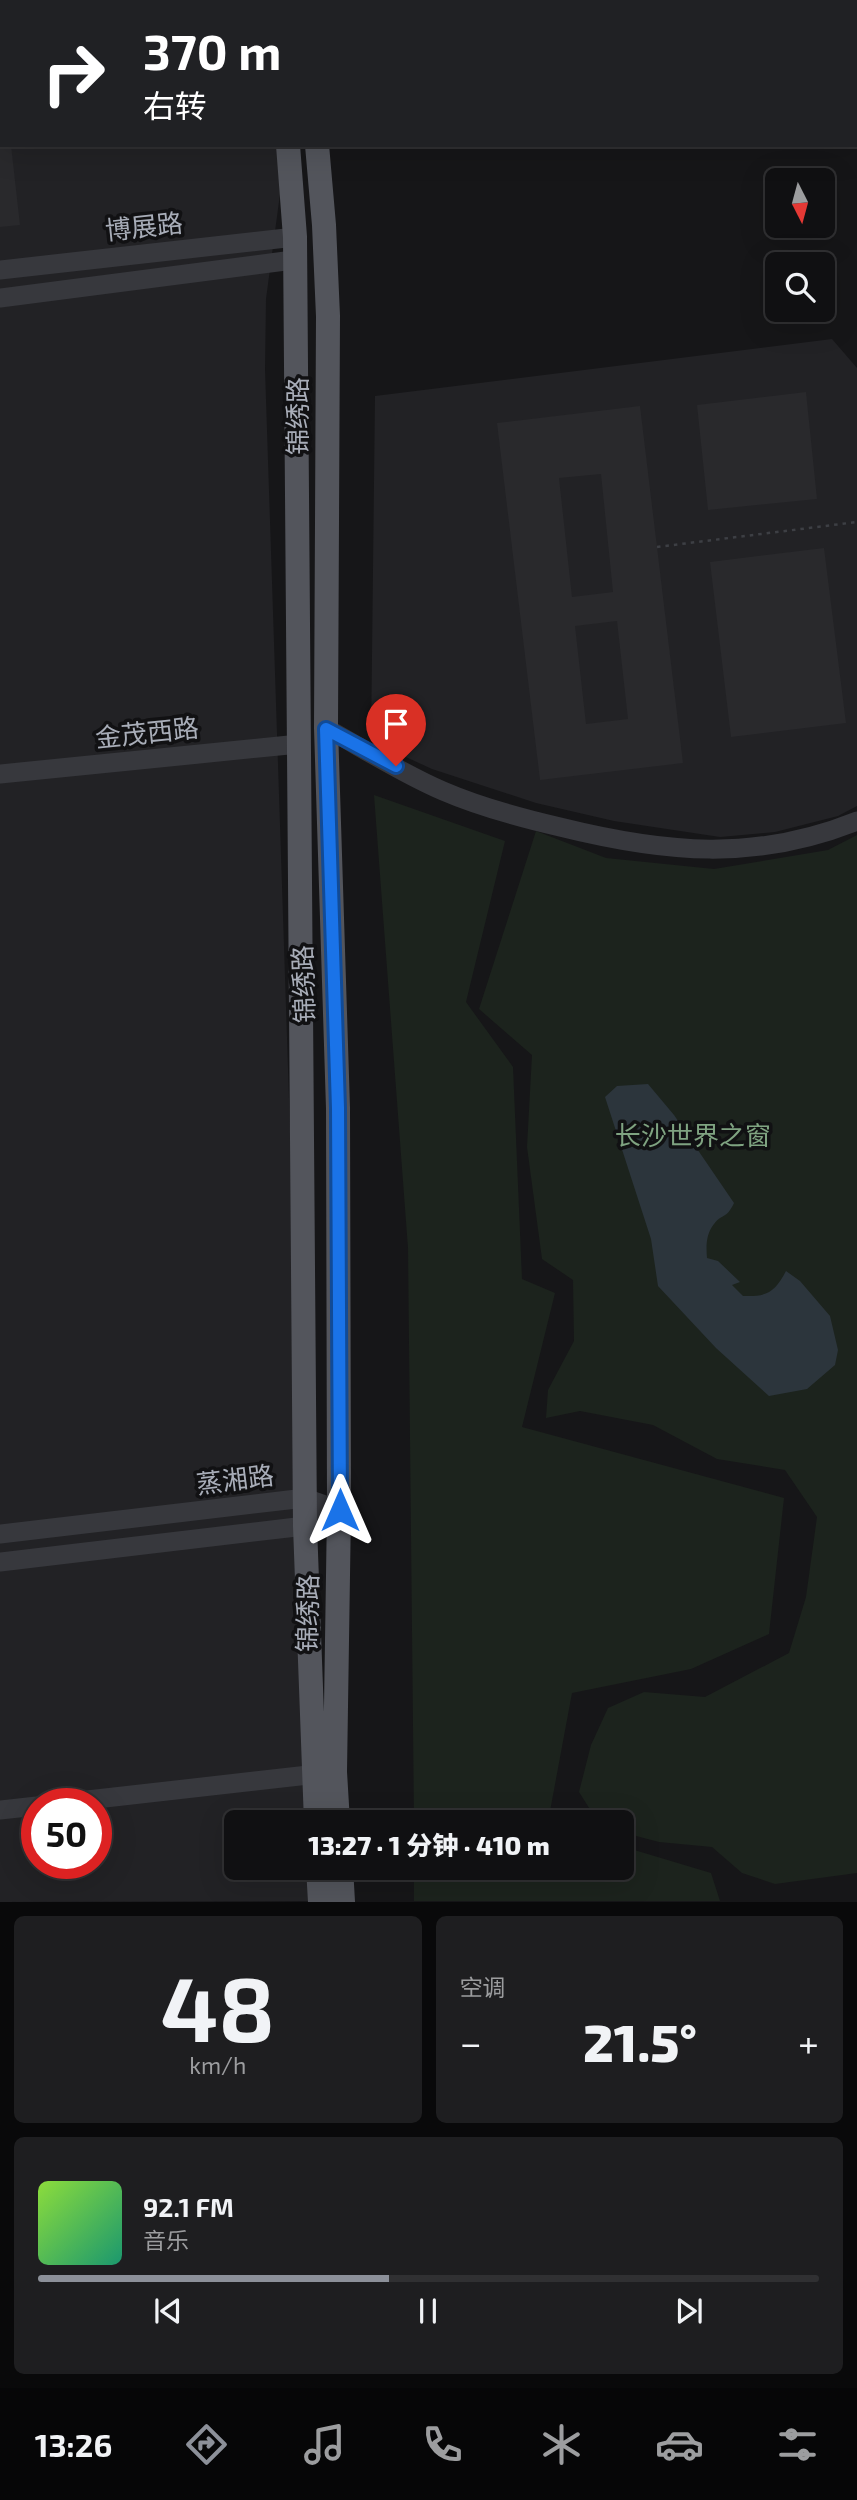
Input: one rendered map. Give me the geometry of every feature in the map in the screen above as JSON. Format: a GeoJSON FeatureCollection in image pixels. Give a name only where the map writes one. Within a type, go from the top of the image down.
{"type":"FeatureCollection","features":[{"type":"Feature","properties":{"kind":"main road","name":"锦绣路"},"geometry":{"type":"LineString","coordinates":[[288,147],[294,248],[305,1526],[324,1773],[335,1810]]}},
{"type":"Feature","properties":{"kind":"main road","name":"锦绣路"},"geometry":{"type":"LineString","coordinates":[[317,147],[328,316],[326,729],[338,1108],[340,1510],[324,1773],[318,1810]]}},
{"type":"Feature","properties":{"kind":"main road"},"geometry":{"type":"LineString","coordinates":[[319,1880],[320,1902]]}},
{"type":"Feature","properties":{"kind":"main road"},"geometry":{"type":"LineString","coordinates":[[342,1880],[343,1902]]}},
{"type":"Feature","properties":{"kind":"street","name":"博展路"},"geometry":{"type":"LineString","coordinates":[[0,270],[294,248]]}},
{"type":"Feature","properties":{"kind":"street","name":"博展路"},"geometry":{"type":"LineString","coordinates":[[0,298],[294,248]]}},
{"type":"Feature","properties":{"kind":"street"},"geometry":{"type":"LineString","coordinates":[[326,729],[442,791],[514,816],[614,840],[701,850],[762,847],[820,836],[857,821]]}},
{"type":"Feature","properties":{"kind":"street","name":"金茂西路"},"geometry":{"type":"LineString","coordinates":[[0,775],[299,744]]}},
{"type":"Feature","properties":{"kind":"street","name":"蒸湘路"},"geometry":{"type":"LineString","coordinates":[[0,1534],[305,1498],[340,1510]]}},
{"type":"Feature","properties":{"kind":"street","name":"蒸湘路"},"geometry":{"type":"LineString","coordinates":[[0,1562],[305,1526],[340,1510]]}},
{"type":"Feature","properties":{"kind":"street"},"geometry":{"type":"LineString","coordinates":[[112,1797],[324,1773]]}},
{"type":"Feature","properties":{"kind":"street"},"geometry":{"type":"LineString","coordinates":[[0,1810],[21,1808]]}},
{"type":"Feature","properties":{"kind":"path"},"geometry":{"type":"LineString","coordinates":[[657,547],[857,522]]}},
{"type":"Feature","properties":{"kind":"shaded area"},"geometry":{"type":"Polygon","coordinates":[[[0,147],[277,147],[280,194],[266,299],[265,369],[290,1129],[307,1810],[224,1810],[224,1880],[309,1880],[310,1901],[0,1902],[0,147]]]}},
{"type":"Feature","properties":{"kind":"shaded area"},"geometry":{"type":"Polygon","coordinates":[[[832,339],[857,368],[857,806],[838,816],[775,832],[720,837],[614,821],[536,803],[432,769],[371,741],[375,396],[832,339]]]}},
{"type":"Feature","properties":{"kind":"shaded area"},"geometry":{"type":"Polygon","coordinates":[[[648,1084],[674,1115],[734,1203],[709,1232],[707,1258],[718,1261],[740,1282],[732,1285],[743,1296],[769,1292],[786,1271],[800,1281],[830,1316],[838,1350],[835,1365],[807,1389],[769,1396],[716,1348],[658,1286],[651,1239],[605,1097],[617,1086],[648,1084]]]}},
{"type":"Feature","properties":{"kind":"green space"},"geometry":{"type":"Polygon","coordinates":[[[374,795],[505,841],[466,1002],[513,1067],[522,1279],[555,1293],[522,1427],[784,1498],[769,1634],[691,1669],[572,1693],[550,1810],[414,1810],[408,1248],[374,795]]]}},
{"type":"Feature","properties":{"kind":"green space","name":"长沙世界之窗"},"geometry":{"type":"Polygon","coordinates":[[[536,831],[606,858],[714,869],[828,850],[857,835],[857,1873],[775,1884],[742,1873],[712,1847],[659,1842],[634,1835],[634,1810],[590,1810],[579,1792],[591,1745],[608,1708],[644,1692],[705,1697],[789,1653],[806,1597],[817,1517],[785,1470],[717,1459],[653,1425],[580,1411],[546,1418],[548,1390],[574,1341],[573,1280],[542,1259],[527,1147],[532,1055],[479,1009],[536,831]]]}},
{"type":"Feature","properties":{"kind":"green space"},"geometry":{"type":"Polygon","coordinates":[[[634,1850],[711,1873],[720,1901],[414,1901],[414,1880],[634,1880],[634,1850]]]}},
{"type":"Feature","properties":{"kind":"building"},"geometry":{"type":"Polygon","coordinates":[[[0,147],[11,147],[20,225],[0,227],[0,147]]]}},
{"type":"Feature","properties":{"kind":"building"},"geometry":{"type":"Polygon","coordinates":[[[806,392],[817,499],[708,510],[697,405],[806,392]]]}},
{"type":"Feature","properties":{"kind":"building"},"geometry":{"type":"Polygon","coordinates":[[[640,406],[683,763],[540,780],[497,423],[640,406]],[[601,474],[559,478],[572,597],[613,592],[601,474]],[[617,621],[575,626],[586,724],[628,719],[617,621]]]}},
{"type":"Feature","properties":{"kind":"building"},"geometry":{"type":"Polygon","coordinates":[[[824,548],[846,723],[731,737],[710,562],[824,548]]]}},
{"type":"Feature","properties":{"kind":"route"},"geometry":{"type":"LineString","coordinates":[[340,1510],[338,1108],[326,729],[396,766]]}}]}
